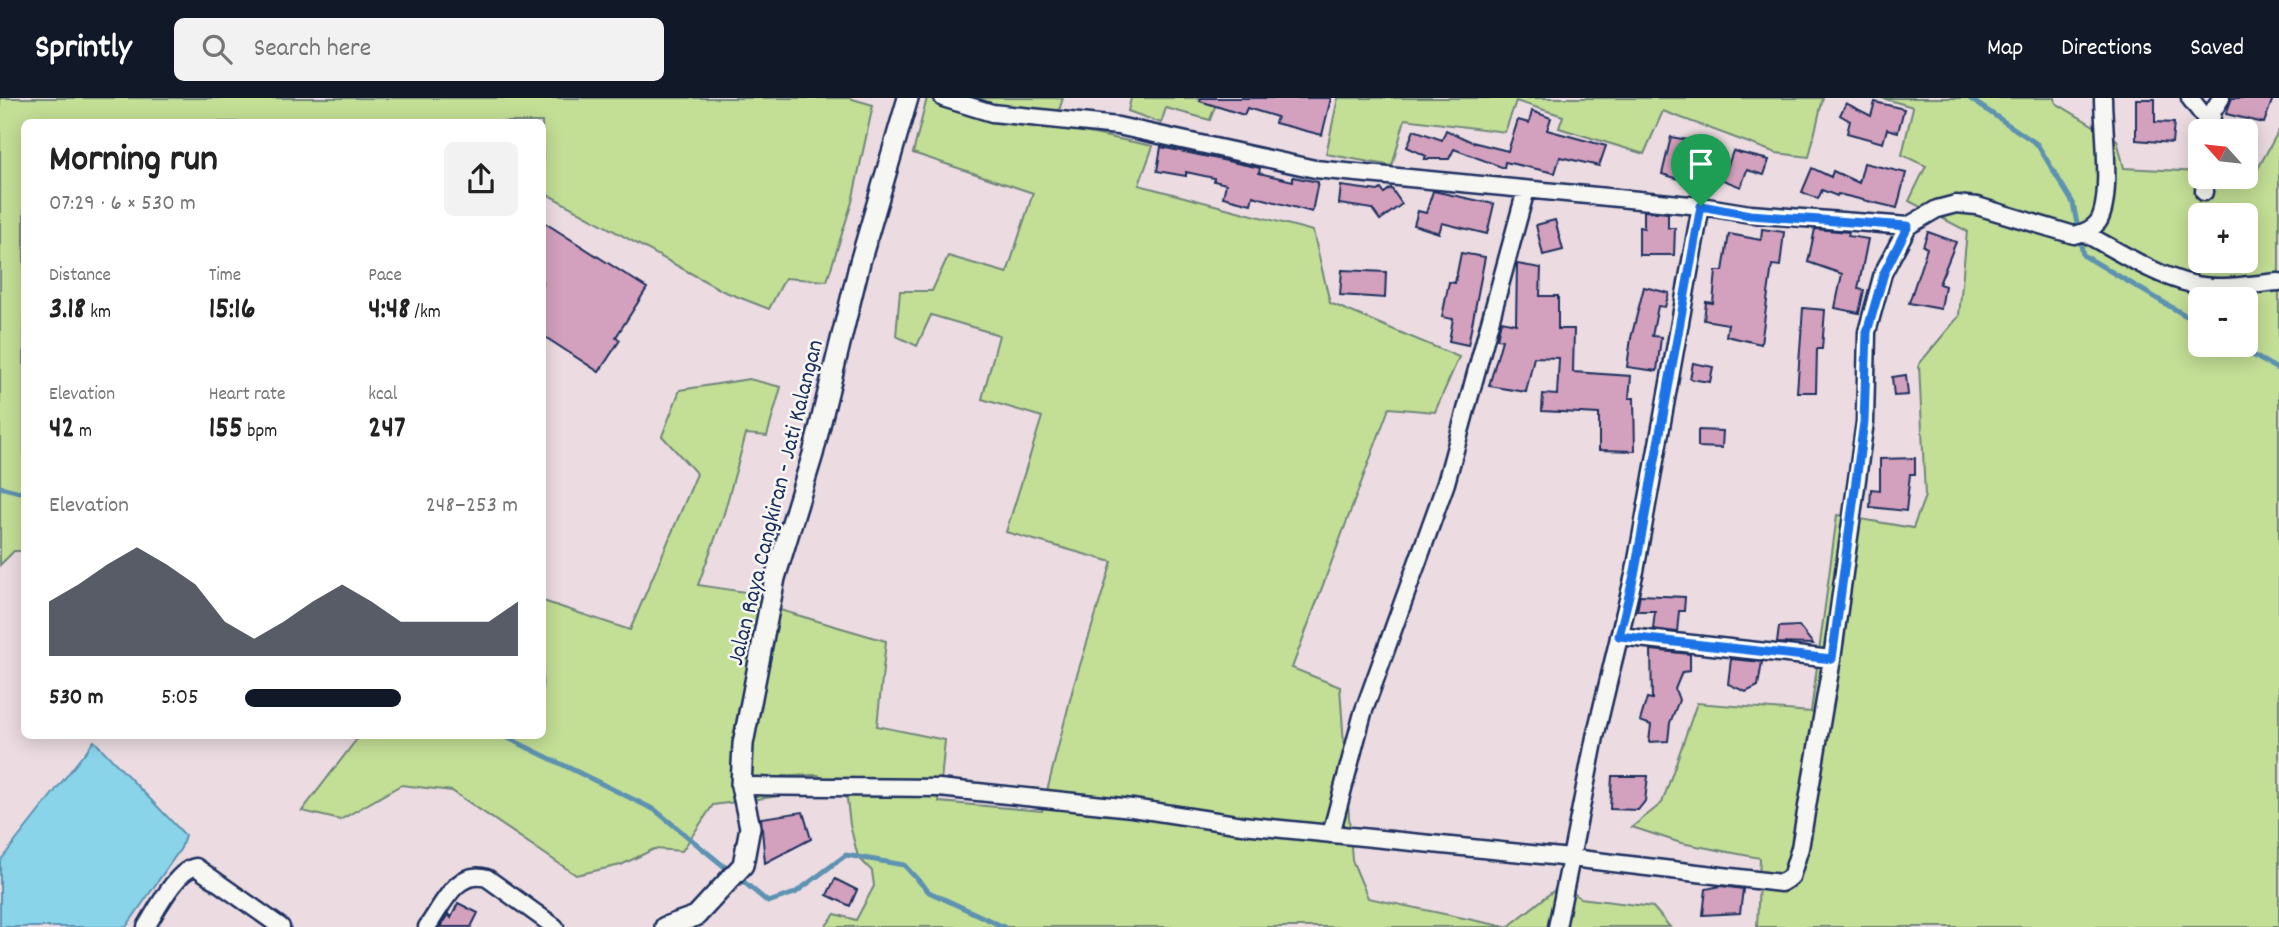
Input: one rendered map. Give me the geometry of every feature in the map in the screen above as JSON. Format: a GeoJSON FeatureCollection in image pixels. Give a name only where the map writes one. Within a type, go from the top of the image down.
{"type":"FeatureCollection","features":[{"type":"Feature","properties":{"kind":"street","name":"Jalan Raya Cangkiran - Jati Kalangan"},"geometry":{"type":"LineString","coordinates":[[665,927],[696,916],[743,865],[750,827],[741,786],[743,744],[775,578],[813,454],[860,262],[908,98]]}},
{"type":"Feature","properties":{"kind":"street"},"geometry":{"type":"LineString","coordinates":[[943,98],[992,113],[1118,126],[1315,169],[1701,206],[1750,215],[1908,226]]}},
{"type":"Feature","properties":{"kind":"street"},"geometry":{"type":"LineString","coordinates":[[2080,234],[2097,224],[2105,196],[2103,98]]}},
{"type":"Feature","properties":{"kind":"street"},"geometry":{"type":"LineString","coordinates":[[2190,98],[2204,119]]}},
{"type":"Feature","properties":{"kind":"street"},"geometry":{"type":"LineString","coordinates":[[2212,119],[2221,98]]}},
{"type":"Feature","properties":{"kind":"street"},"geometry":{"type":"LineString","coordinates":[[1331,834],[1363,713],[1446,483],[1526,190]]}},
{"type":"Feature","properties":{"kind":"street"},"geometry":{"type":"LineString","coordinates":[[741,786],[939,788],[1132,808],[1242,825],[1786,883],[1800,848],[1832,659],[1864,422],[1867,332],[1884,273],[1908,226],[1937,209],[1956,204],[1977,206],[2080,234],[2148,267],[2193,284],[2222,287],[2279,282]]}},
{"type":"Feature","properties":{"kind":"street"},"geometry":{"type":"LineString","coordinates":[[1557,927],[1635,571],[1701,206]]}},
{"type":"Feature","properties":{"kind":"street"},"geometry":{"type":"LineString","coordinates":[[1619,636],[1832,659]]}},
{"type":"Feature","properties":{"kind":"street"},"geometry":{"type":"LineString","coordinates":[[146,927],[170,889],[192,867],[203,869],[281,927]]}},
{"type":"Feature","properties":{"kind":"street"},"geometry":{"type":"LineString","coordinates":[[428,927],[458,884],[467,876],[477,875],[487,878],[555,927]]}},
{"type":"Feature","properties":{"kind":"green space"},"geometry":{"type":"Polygon","coordinates":[[[0,98],[849,98],[873,105],[852,202],[827,281],[785,278],[769,309],[723,291],[546,194],[546,119],[21,119],[21,551],[14,551],[0,565],[0,98]]]}},
{"type":"Feature","properties":{"kind":"green space"},"geometry":{"type":"Polygon","coordinates":[[[927,98],[1063,98],[1054,126],[1153,146],[1139,185],[1313,231],[1330,303],[1459,357],[1435,412],[1389,408],[1292,668],[1340,687],[1352,860],[1368,898],[1506,927],[825,927],[835,914],[856,920],[874,886],[872,871],[858,857],[847,799],[818,775],[783,776],[779,796],[713,805],[682,851],[654,849],[621,865],[576,875],[452,791],[401,785],[340,820],[302,811],[357,739],[546,739],[546,602],[630,630],[697,474],[662,436],[680,390],[749,379],[781,387],[767,436],[746,434],[723,517],[698,585],[765,595],[763,605],[886,641],[877,726],[945,740],[939,802],[1042,811],[1073,688],[1112,562],[1006,532],[1042,417],[982,399],[999,335],[931,315],[917,346],[896,336],[900,291],[932,291],[948,256],[1007,273],[1033,193],[913,153],[927,98]]]}},
{"type":"Feature","properties":{"kind":"green space"},"geometry":{"type":"Polygon","coordinates":[[[1131,98],[1218,98],[1210,120],[1166,108],[1161,123],[1128,111],[1131,98]]]}},
{"type":"Feature","properties":{"kind":"green space"},"geometry":{"type":"Polygon","coordinates":[[[1338,98],[1823,98],[1809,157],[1776,153],[1663,111],[1644,154],[1559,128],[1563,116],[1516,101],[1505,132],[1405,119],[1392,166],[1326,154],[1338,98]]]}},
{"type":"Feature","properties":{"kind":"green space"},"geometry":{"type":"Polygon","coordinates":[[[1882,98],[2055,98],[2056,103],[2117,140],[2124,168],[2188,171],[2188,189],[2258,189],[2258,168],[2279,130],[2279,927],[1757,927],[1760,858],[1681,843],[1632,827],[1662,803],[1697,703],[1811,712],[1837,515],[1913,528],[1925,496],[1919,364],[1959,316],[1967,231],[1909,201],[1926,166],[1902,155],[1913,107],[1882,98]]]}},
{"type":"Feature","properties":{"kind":"green space"},"geometry":{"type":"Polygon","coordinates":[[[1562,884],[1580,898],[1653,907],[1670,927],[1508,927],[1562,884]]]}},
{"type":"Feature","properties":{"kind":"water"},"geometry":{"type":"Polygon","coordinates":[[[94,741],[185,835],[181,848],[126,927],[0,927],[0,861],[94,741]]]}},
{"type":"Feature","properties":{"kind":"building"},"geometry":{"type":"Polygon","coordinates":[[[1201,98],[1331,98],[1322,135],[1275,123],[1277,117],[1247,108],[1244,115],[1200,101],[1201,98]]]}},
{"type":"Feature","properties":{"kind":"building"},"geometry":{"type":"Polygon","coordinates":[[[2232,98],[2273,98],[2264,123],[2258,122],[2258,119],[2226,114],[2232,98]]]}},
{"type":"Feature","properties":{"kind":"building"},"geometry":{"type":"Polygon","coordinates":[[[2136,99],[2155,99],[2155,122],[2174,123],[2172,143],[2136,140],[2136,99]]]}},
{"type":"Feature","properties":{"kind":"building"},"geometry":{"type":"Polygon","coordinates":[[[1875,102],[1904,109],[1898,132],[1887,129],[1883,143],[1847,133],[1850,121],[1840,115],[1846,103],[1871,116],[1875,102]]]}},
{"type":"Feature","properties":{"kind":"building"},"geometry":{"type":"Polygon","coordinates":[[[1532,111],[1551,118],[1547,130],[1606,146],[1599,166],[1560,157],[1555,173],[1505,162],[1504,168],[1454,149],[1449,159],[1424,159],[1426,156],[1407,147],[1414,130],[1442,140],[1446,130],[1472,142],[1508,151],[1518,120],[1529,123],[1532,111]]]}},
{"type":"Feature","properties":{"kind":"building"},"geometry":{"type":"Polygon","coordinates":[[[1671,137],[1705,143],[1693,183],[1662,174],[1671,137]]]}},
{"type":"Feature","properties":{"kind":"building"},"geometry":{"type":"Polygon","coordinates":[[[1161,147],[1260,168],[1259,173],[1293,181],[1293,177],[1318,182],[1312,212],[1253,196],[1251,204],[1223,197],[1226,184],[1214,181],[1214,178],[1186,172],[1186,176],[1157,171],[1161,147]]]}},
{"type":"Feature","properties":{"kind":"building"},"geometry":{"type":"Polygon","coordinates":[[[1733,151],[1769,160],[1764,175],[1747,170],[1741,187],[1723,180],[1733,151]]]}},
{"type":"Feature","properties":{"kind":"building"},"geometry":{"type":"Polygon","coordinates":[[[1864,163],[1906,173],[1897,208],[1838,194],[1837,196],[1822,190],[1818,199],[1802,192],[1812,168],[1831,177],[1833,171],[1859,183],[1864,163]]]}},
{"type":"Feature","properties":{"kind":"building"},"geometry":{"type":"Polygon","coordinates":[[[1341,186],[1378,191],[1381,189],[1384,193],[1391,188],[1402,204],[1380,220],[1372,209],[1339,204],[1341,186]]]}},
{"type":"Feature","properties":{"kind":"building"},"geometry":{"type":"Polygon","coordinates":[[[1433,191],[1494,204],[1487,234],[1442,223],[1439,233],[1414,225],[1418,211],[1426,213],[1433,191]]]}},
{"type":"Feature","properties":{"kind":"building"},"geometry":{"type":"Polygon","coordinates":[[[1644,211],[1668,213],[1668,228],[1675,228],[1674,255],[1639,255],[1639,227],[1644,228],[1644,211]]]}},
{"type":"Feature","properties":{"kind":"building"},"geometry":{"type":"Polygon","coordinates":[[[1555,220],[1563,250],[1543,255],[1536,225],[1555,220]]]}},
{"type":"Feature","properties":{"kind":"building"},"geometry":{"type":"Polygon","coordinates":[[[546,224],[647,288],[616,337],[620,340],[599,372],[546,338],[546,224]]]}},
{"type":"Feature","properties":{"kind":"building"},"geometry":{"type":"Polygon","coordinates":[[[1762,229],[1784,232],[1780,266],[1772,265],[1761,344],[1726,336],[1728,324],[1704,320],[1706,302],[1713,303],[1716,271],[1723,271],[1729,234],[1761,240],[1762,229]]]}},
{"type":"Feature","properties":{"kind":"building"},"geometry":{"type":"Polygon","coordinates":[[[1815,229],[1849,232],[1848,236],[1868,239],[1858,289],[1864,290],[1859,313],[1835,308],[1842,274],[1808,262],[1815,229]]]}},
{"type":"Feature","properties":{"kind":"building"},"geometry":{"type":"Polygon","coordinates":[[[1928,232],[1956,242],[1939,284],[1945,286],[1941,309],[1909,303],[1927,248],[1923,246],[1928,232]]]}},
{"type":"Feature","properties":{"kind":"building"},"geometry":{"type":"Polygon","coordinates":[[[1461,253],[1485,257],[1468,345],[1449,341],[1453,319],[1442,317],[1449,282],[1455,283],[1461,253]]]}},
{"type":"Feature","properties":{"kind":"building"},"geometry":{"type":"Polygon","coordinates":[[[1517,264],[1541,268],[1540,296],[1558,296],[1558,329],[1574,329],[1573,372],[1631,376],[1629,398],[1634,398],[1635,451],[1599,450],[1599,414],[1542,411],[1543,394],[1557,395],[1559,358],[1534,357],[1526,392],[1489,386],[1502,340],[1497,339],[1501,321],[1516,324],[1517,264]]]}},
{"type":"Feature","properties":{"kind":"building"},"geometry":{"type":"Polygon","coordinates":[[[1342,270],[1386,272],[1385,298],[1340,295],[1342,270]]]}},
{"type":"Feature","properties":{"kind":"building"},"geometry":{"type":"Polygon","coordinates":[[[1644,287],[1669,293],[1665,307],[1658,306],[1652,336],[1661,337],[1657,371],[1627,367],[1631,338],[1644,287]]]}},
{"type":"Feature","properties":{"kind":"building"},"geometry":{"type":"Polygon","coordinates":[[[1803,308],[1825,310],[1822,349],[1817,349],[1816,392],[1797,392],[1803,308]]]}},
{"type":"Feature","properties":{"kind":"building"},"geometry":{"type":"Polygon","coordinates":[[[1693,363],[1713,367],[1710,382],[1690,379],[1693,363]]]}},
{"type":"Feature","properties":{"kind":"building"},"geometry":{"type":"Polygon","coordinates":[[[1906,375],[1908,395],[1894,396],[1892,377],[1906,375]]]}},
{"type":"Feature","properties":{"kind":"building"},"geometry":{"type":"Polygon","coordinates":[[[1698,430],[1723,431],[1722,448],[1698,447],[1698,430]]]}},
{"type":"Feature","properties":{"kind":"building"},"geometry":{"type":"Polygon","coordinates":[[[1915,458],[1915,474],[1910,474],[1906,511],[1870,507],[1871,489],[1880,490],[1880,459],[1915,458]]]}},
{"type":"Feature","properties":{"kind":"building"},"geometry":{"type":"Polygon","coordinates":[[[1640,595],[1685,597],[1684,611],[1679,611],[1677,632],[1653,629],[1655,611],[1637,611],[1640,595]]]}},
{"type":"Feature","properties":{"kind":"building"},"geometry":{"type":"Polygon","coordinates":[[[1799,626],[1813,644],[1777,643],[1779,627],[1799,626]]]}},
{"type":"Feature","properties":{"kind":"building"},"geometry":{"type":"Polygon","coordinates":[[[1651,650],[1690,654],[1690,671],[1682,672],[1675,689],[1679,700],[1670,723],[1668,741],[1649,742],[1651,725],[1640,721],[1647,698],[1652,699],[1651,650]]]}},
{"type":"Feature","properties":{"kind":"building"},"geometry":{"type":"Polygon","coordinates":[[[1731,659],[1762,662],[1758,686],[1746,692],[1728,684],[1731,659]]]}},
{"type":"Feature","properties":{"kind":"building"},"geometry":{"type":"Polygon","coordinates":[[[1612,776],[1648,776],[1645,801],[1638,810],[1610,809],[1612,776]]]}},
{"type":"Feature","properties":{"kind":"building"},"geometry":{"type":"Polygon","coordinates":[[[803,812],[811,839],[765,863],[761,818],[803,812]]]}},
{"type":"Feature","properties":{"kind":"building"},"geometry":{"type":"Polygon","coordinates":[[[835,879],[857,890],[850,906],[827,895],[835,879]]]}},
{"type":"Feature","properties":{"kind":"building"},"geometry":{"type":"Polygon","coordinates":[[[1721,886],[1743,889],[1740,913],[1703,915],[1706,889],[1721,886]]]}},
{"type":"Feature","properties":{"kind":"building"},"geometry":{"type":"Polygon","coordinates":[[[458,903],[478,913],[471,927],[440,927],[448,914],[451,918],[458,903]]]}},
{"type":"Feature","properties":{"kind":"waterway"},"geometry":{"type":"LineString","coordinates":[[1969,98],[2037,144],[2073,203],[2083,255],[2188,317]]}},
{"type":"Feature","properties":{"kind":"waterway"},"geometry":{"type":"LineString","coordinates":[[2256,357],[2279,370]]}},
{"type":"Feature","properties":{"kind":"waterway"},"geometry":{"type":"LineString","coordinates":[[0,487],[21,492]]}},
{"type":"Feature","properties":{"kind":"waterway"},"geometry":{"type":"LineString","coordinates":[[510,739],[655,810],[731,872]]}},
{"type":"Feature","properties":{"kind":"waterway"},"geometry":{"type":"LineString","coordinates":[[739,878],[768,902],[795,893],[846,855],[904,865],[929,892],[1004,927]]}},
{"type":"Feature","properties":{"kind":"route"},"geometry":{"type":"LineString","coordinates":[[1701,206],[1750,215],[1908,226],[1884,273],[1867,332],[1864,422],[1832,659],[1619,636],[1635,571],[1678,321],[1701,206]]}}]}
